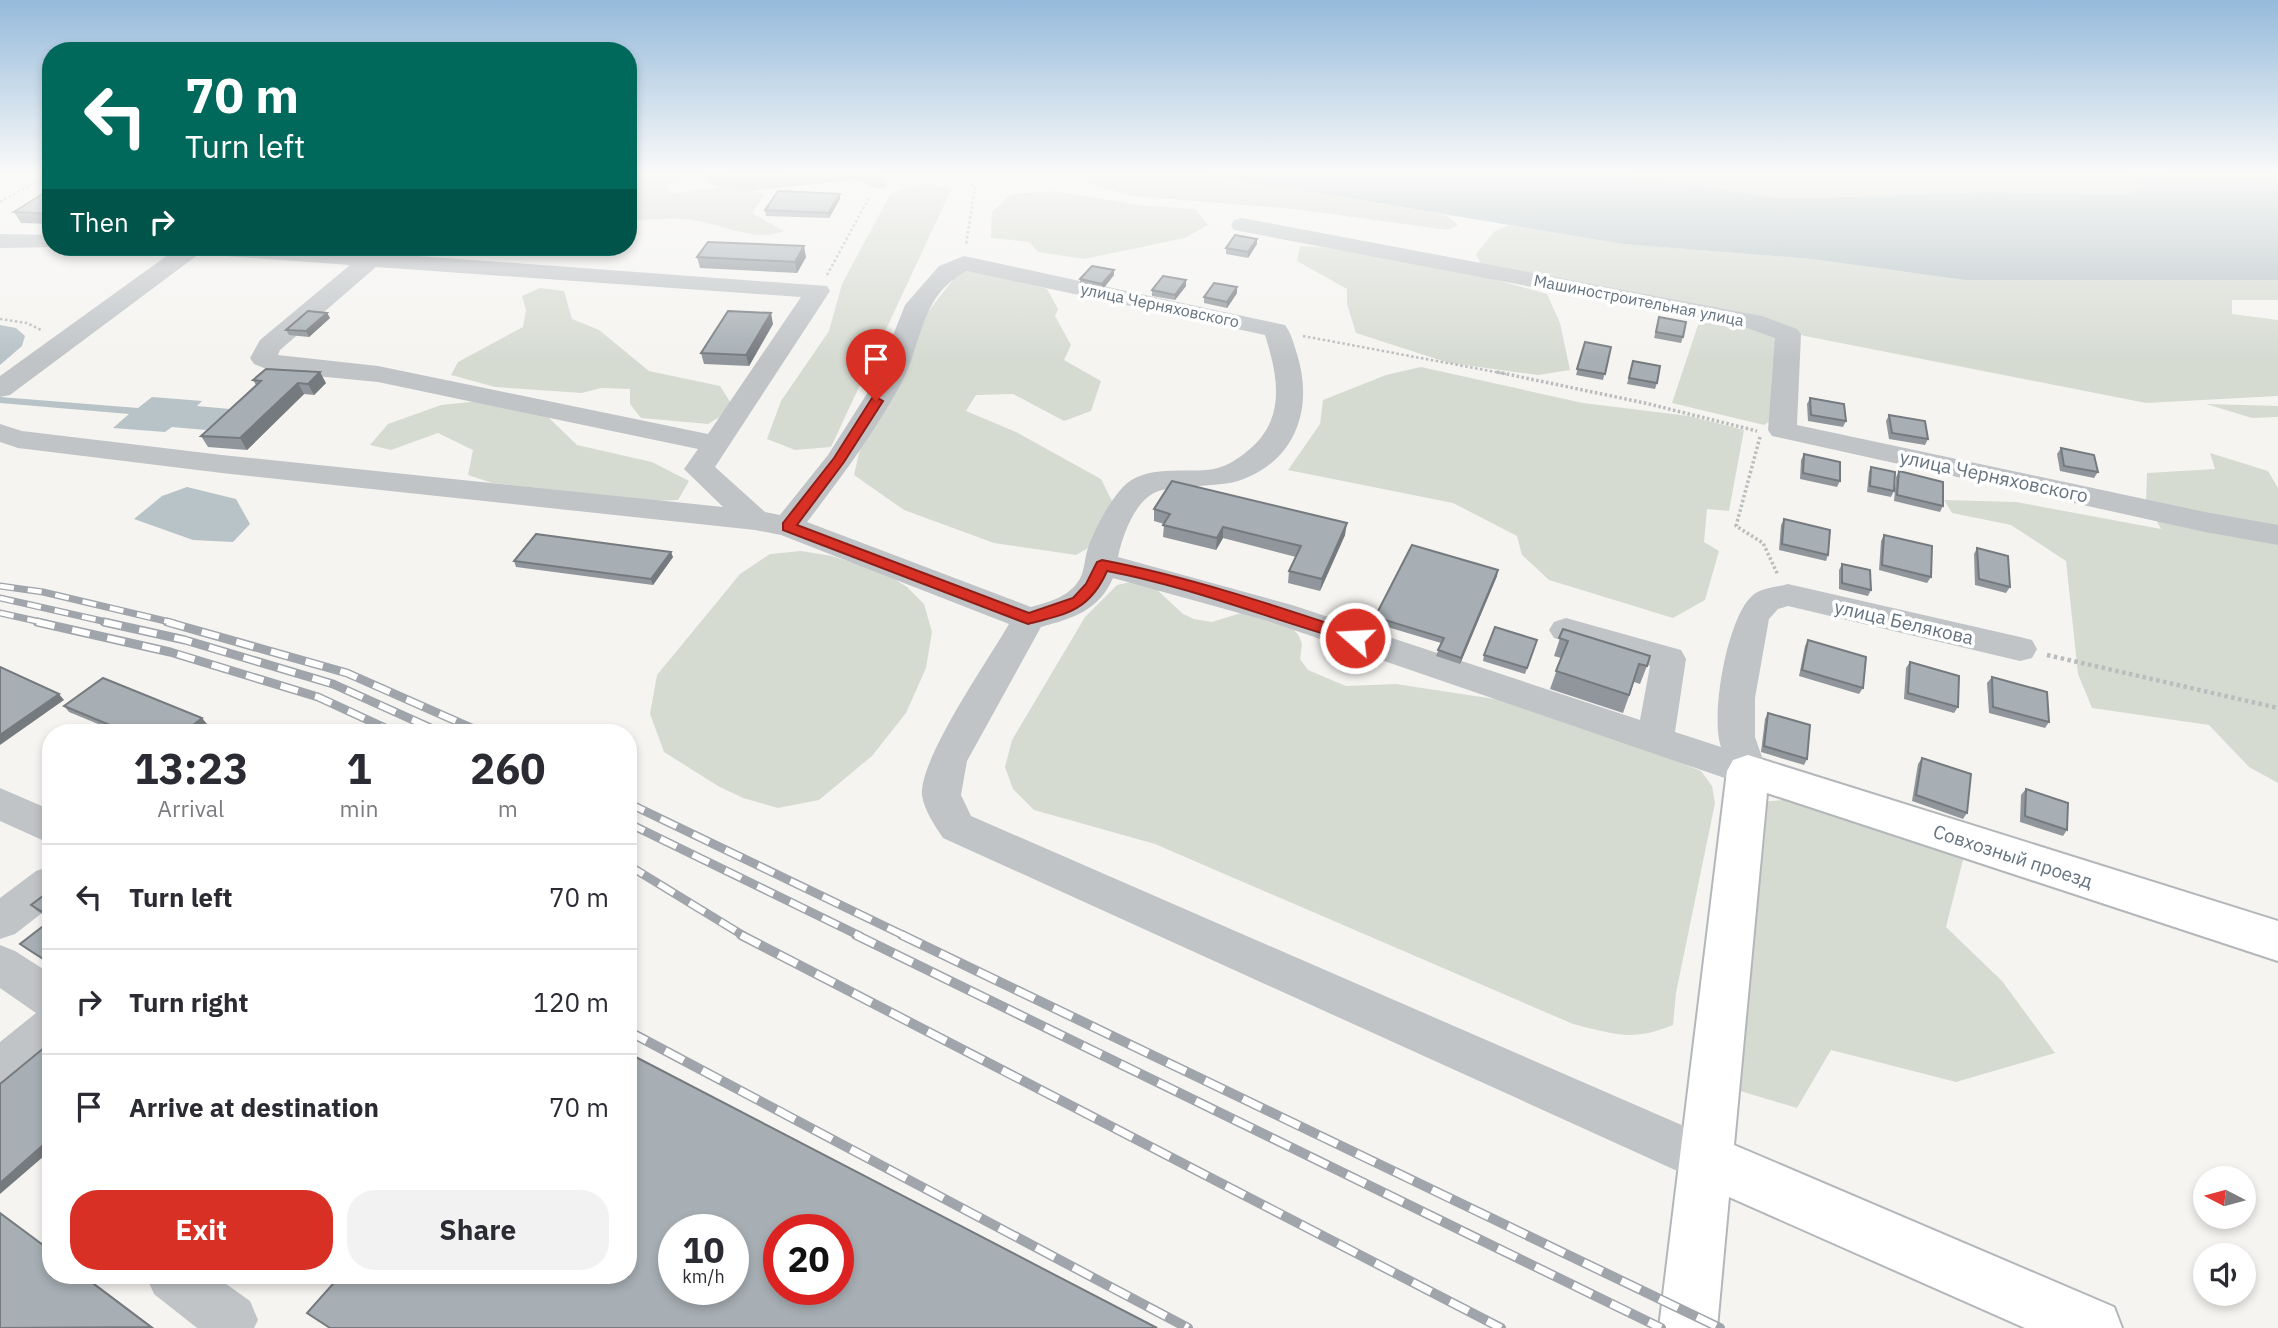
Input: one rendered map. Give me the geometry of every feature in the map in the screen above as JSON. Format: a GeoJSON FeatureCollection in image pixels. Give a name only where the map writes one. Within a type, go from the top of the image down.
{"type":"FeatureCollection","features":[{"type":"Feature","properties":{"kind":"main road","name":"Совхозный проезд"},"geometry":{"type":"LineString","coordinates":[[1748,771],[2278,941]]}},
{"type":"Feature","properties":{"kind":"main road"},"geometry":{"type":"LineString","coordinates":[[1688,1328],[1748,771]]}},
{"type":"Feature","properties":{"kind":"main road"},"geometry":{"type":"LineString","coordinates":[[1706,1160],[2093,1328]]}},
{"type":"Feature","properties":{"kind":"street","name":"Машиностроительная улица"},"geometry":{"type":"LineString","coordinates":[[1300,236],[1753,321],[1787,334],[1783,430]]}},
{"type":"Feature","properties":{"kind":"street"},"geometry":{"type":"LineString","coordinates":[[0,241],[42,242]]}},
{"type":"Feature","properties":{"kind":"street"},"geometry":{"type":"LineString","coordinates":[[0,389],[184,256]]}},
{"type":"Feature","properties":{"kind":"street"},"geometry":{"type":"LineString","coordinates":[[327,256],[818,291],[699,469],[772,523]]}},
{"type":"Feature","properties":{"kind":"street"},"geometry":{"type":"LineString","coordinates":[[371,259],[269,346],[263,358],[274,364],[378,374],[715,444]]}},
{"type":"Feature","properties":{"kind":"street","name":"улица Черняховского"},"geometry":{"type":"LineString","coordinates":[[964,263],[1276,330]]}},
{"type":"Feature","properties":{"kind":"street"},"geometry":{"type":"LineString","coordinates":[[772,523],[840,460],[889,381],[914,310],[948,271],[964,263]]}},
{"type":"Feature","properties":{"kind":"street"},"geometry":{"type":"LineString","coordinates":[[0,433],[18,439],[222,464],[772,523],[1028,618],[1058,611],[1078,602],[1093,587],[1102,565],[1106,541],[1135,492],[1144,486],[1158,483],[1236,473],[1254,463],[1282,436],[1292,407],[1287,362],[1276,330]]}},
{"type":"Feature","properties":{"kind":"street","name":"улица Черняховского"},"geometry":{"type":"LineString","coordinates":[[1783,430],[2204,522],[2278,534]]}},
{"type":"Feature","properties":{"kind":"street"},"geometry":{"type":"LineString","coordinates":[[1102,565],[1143,573],[1280,612],[1748,771]]}},
{"type":"Feature","properties":{"kind":"street"},"geometry":{"type":"LineString","coordinates":[[1748,771],[1737,737],[1737,698],[1743,657],[1753,615],[1766,601],[1788,595]]}},
{"type":"Feature","properties":{"kind":"street","name":"улица Белякова"},"geometry":{"type":"LineString","coordinates":[[1788,595],[2020,649]]}},
{"type":"Feature","properties":{"kind":"street"},"geometry":{"type":"LineString","coordinates":[[1028,618],[948,760],[941,783],[942,807],[957,827],[1706,1160]]}},
{"type":"Feature","properties":{"kind":"street"},"geometry":{"type":"LineString","coordinates":[[1566,630],[1669,659],[1655,739]]}},
{"type":"Feature","properties":{"kind":"street"},"geometry":{"type":"LineString","coordinates":[[0,803],[42,824]]}},
{"type":"Feature","properties":{"kind":"street"},"geometry":{"type":"LineString","coordinates":[[0,921],[42,890]]}},
{"type":"Feature","properties":{"kind":"street"},"geometry":{"type":"LineString","coordinates":[[0,964],[42,993]]}},
{"type":"Feature","properties":{"kind":"street"},"geometry":{"type":"LineString","coordinates":[[0,1070],[42,1035]]}},
{"type":"Feature","properties":{"kind":"street"},"geometry":{"type":"LineString","coordinates":[[183,1284],[231,1320],[224,1328]]}},
{"type":"Feature","properties":{"kind":"path"},"geometry":{"type":"LineString","coordinates":[[818,291],[848,236]]}},
{"type":"Feature","properties":{"kind":"path"},"geometry":{"type":"LineString","coordinates":[[964,263],[967,236]]}},
{"type":"Feature","properties":{"kind":"path"},"geometry":{"type":"LineString","coordinates":[[1276,330],[1558,383],[1679,409],[1761,432],[1736,526],[1763,542],[1788,595]]}},
{"type":"Feature","properties":{"kind":"path"},"geometry":{"type":"LineString","coordinates":[[2020,649],[2278,708]]}},
{"type":"Feature","properties":{"kind":"shaded area"},"geometry":{"type":"Polygon","coordinates":[[[868,236],[930,236],[831,447],[795,450],[767,439],[781,401],[829,331],[842,284],[868,236]]]}},
{"type":"Feature","properties":{"kind":"shaded area"},"geometry":{"type":"Polygon","coordinates":[[[1189,236],[1084,259],[1038,252],[1029,242],[991,238],[1189,236]]]}},
{"type":"Feature","properties":{"kind":"shaded area"},"geometry":{"type":"Polygon","coordinates":[[[1491,236],[1575,236],[1623,244],[1812,259],[1964,280],[2278,280],[2278,300],[2232,300],[2232,314],[2278,320],[2278,396],[2146,403],[1805,336],[1752,317],[1481,264],[1476,254],[1491,236]]]}},
{"type":"Feature","properties":{"kind":"shaded area"},"geometry":{"type":"Polygon","coordinates":[[[1575,236],[2278,236],[2278,280],[1964,280],[1812,259],[1623,244],[1575,236]]]}},
{"type":"Feature","properties":{"kind":"shaded area"},"geometry":{"type":"Polygon","coordinates":[[[1300,246],[1363,252],[1425,263],[1547,294],[1560,323],[1570,370],[1538,375],[1449,363],[1356,333],[1347,304],[1347,289],[1297,261],[1300,246]]]}},
{"type":"Feature","properties":{"kind":"shaded area"},"geometry":{"type":"Polygon","coordinates":[[[987,270],[1047,289],[1058,309],[1055,316],[1071,345],[1064,360],[1101,381],[1091,411],[1064,421],[1013,394],[976,395],[966,411],[1016,432],[1101,479],[1125,527],[1076,555],[994,543],[904,510],[854,475],[859,453],[909,336],[959,272],[987,270]]]}},
{"type":"Feature","properties":{"kind":"shaded area"},"geometry":{"type":"Polygon","coordinates":[[[540,288],[564,291],[572,319],[599,330],[649,371],[720,386],[734,408],[708,424],[641,418],[630,404],[630,389],[601,388],[582,393],[495,387],[451,375],[458,362],[523,327],[526,310],[522,296],[540,288]]]}},
{"type":"Feature","properties":{"kind":"shaded area"},"geometry":{"type":"Polygon","coordinates":[[[1701,316],[1778,333],[1773,419],[1764,425],[1672,403],[1701,316]]]}},
{"type":"Feature","properties":{"kind":"shaded area"},"geometry":{"type":"Polygon","coordinates":[[[0,325],[16,328],[25,336],[22,346],[0,365],[0,325]]]}},
{"type":"Feature","properties":{"kind":"shaded area"},"geometry":{"type":"Polygon","coordinates":[[[1421,367],[1583,403],[1689,416],[1744,430],[1729,511],[1707,509],[1704,542],[1719,551],[1705,600],[1673,618],[1549,580],[1522,555],[1517,536],[1453,503],[1288,470],[1320,424],[1323,400],[1386,375],[1421,367]]]}},
{"type":"Feature","properties":{"kind":"shaded area"},"geometry":{"type":"Polygon","coordinates":[[[0,397],[138,408],[152,397],[202,401],[197,406],[230,409],[206,430],[172,427],[165,432],[113,428],[129,414],[0,403],[0,397]]]}},
{"type":"Feature","properties":{"kind":"shaded area"},"geometry":{"type":"Polygon","coordinates":[[[480,401],[548,417],[577,445],[652,462],[689,481],[678,500],[652,501],[492,483],[468,475],[473,450],[438,433],[391,450],[370,445],[388,424],[441,405],[480,401]]]}},
{"type":"Feature","properties":{"kind":"shaded area"},"geometry":{"type":"Polygon","coordinates":[[[2206,404],[2278,406],[2278,417],[2252,418],[2206,404]]]}},
{"type":"Feature","properties":{"kind":"shaded area"},"geometry":{"type":"Polygon","coordinates":[[[2210,453],[2268,471],[2278,488],[2278,783],[2249,767],[2209,725],[2092,708],[2078,674],[2066,561],[2011,525],[1952,513],[1944,500],[2016,502],[2161,529],[2146,500],[2147,473],[2215,469],[2210,453]]]}},
{"type":"Feature","properties":{"kind":"shaded area"},"geometry":{"type":"Polygon","coordinates":[[[187,487],[236,499],[250,524],[233,542],[193,540],[134,519],[162,496],[187,487]]]}},
{"type":"Feature","properties":{"kind":"shaded area"},"geometry":{"type":"Polygon","coordinates":[[[801,551],[832,556],[885,573],[907,587],[924,604],[932,632],[926,668],[906,713],[872,756],[819,800],[778,808],[743,798],[718,786],[664,752],[650,714],[657,675],[740,574],[770,554],[801,551]]]}},
{"type":"Feature","properties":{"kind":"shaded area"},"geometry":{"type":"Polygon","coordinates":[[[1131,582],[1152,585],[1183,614],[1194,619],[1212,622],[1241,613],[1268,617],[1290,625],[1299,636],[1302,644],[1300,659],[1308,670],[1346,686],[1396,684],[1521,703],[1619,737],[1701,771],[1712,786],[1715,803],[1676,993],[1673,1025],[1646,1033],[1623,1035],[1573,1024],[1155,844],[1034,810],[1013,789],[1005,767],[1012,740],[1085,617],[1117,585],[1131,582]]]}},
{"type":"Feature","properties":{"kind":"shaded area"},"geometry":{"type":"Polygon","coordinates":[[[1814,797],[1965,852],[1946,927],[2002,981],[2055,1053],[1956,1082],[1831,1050],[1797,1108],[1727,1087],[1761,802],[1814,797]]]}},
{"type":"Feature","properties":{"kind":"building"},"geometry":{"type":"Polygon","coordinates":[[[1234,236],[1257,239],[1248,252],[1226,248],[1234,236]]]}},
{"type":"Feature","properties":{"kind":"building"},"geometry":{"type":"Polygon","coordinates":[[[708,242],[804,246],[795,262],[697,257],[708,242]]]}},
{"type":"Feature","properties":{"kind":"building"},"geometry":{"type":"Polygon","coordinates":[[[1092,266],[1114,270],[1102,284],[1080,279],[1092,266]]]}},
{"type":"Feature","properties":{"kind":"building"},"geometry":{"type":"Polygon","coordinates":[[[1163,276],[1186,280],[1175,295],[1152,290],[1163,276]]]}},
{"type":"Feature","properties":{"kind":"building"},"geometry":{"type":"Polygon","coordinates":[[[1214,283],[1237,287],[1227,302],[1204,297],[1214,283]]]}},
{"type":"Feature","properties":{"kind":"building"},"geometry":{"type":"Polygon","coordinates":[[[308,311],[327,313],[306,331],[286,330],[308,311]]]}},
{"type":"Feature","properties":{"kind":"building"},"geometry":{"type":"Polygon","coordinates":[[[728,311],[771,313],[746,355],[701,353],[728,311]]]}},
{"type":"Feature","properties":{"kind":"building"},"geometry":{"type":"Polygon","coordinates":[[[1659,317],[1686,322],[1683,337],[1656,332],[1659,317]]]}},
{"type":"Feature","properties":{"kind":"building"},"geometry":{"type":"Polygon","coordinates":[[[1585,342],[1611,347],[1605,374],[1577,369],[1585,342]]]}},
{"type":"Feature","properties":{"kind":"building"},"geometry":{"type":"Polygon","coordinates":[[[1633,361],[1660,366],[1657,383],[1629,378],[1633,361]]]}},
{"type":"Feature","properties":{"kind":"building"},"geometry":{"type":"Polygon","coordinates":[[[266,369],[320,372],[308,384],[298,383],[240,438],[201,436],[261,381],[253,380],[266,369]]]}},
{"type":"Feature","properties":{"kind":"building"},"geometry":{"type":"Polygon","coordinates":[[[1810,398],[1844,404],[1846,421],[1811,415],[1810,398]]]}},
{"type":"Feature","properties":{"kind":"building"},"geometry":{"type":"Polygon","coordinates":[[[1889,415],[1925,421],[1928,439],[1892,433],[1889,415]]]}},
{"type":"Feature","properties":{"kind":"building"},"geometry":{"type":"Polygon","coordinates":[[[2061,448],[2094,455],[2098,472],[2064,466],[2061,448]]]}},
{"type":"Feature","properties":{"kind":"building"},"geometry":{"type":"Polygon","coordinates":[[[1804,454],[1840,462],[1840,481],[1803,473],[1804,454]]]}},
{"type":"Feature","properties":{"kind":"building"},"geometry":{"type":"Polygon","coordinates":[[[1871,467],[1895,472],[1894,491],[1870,486],[1871,467]]]}},
{"type":"Feature","properties":{"kind":"building"},"geometry":{"type":"Polygon","coordinates":[[[1899,471],[1943,482],[1943,506],[1897,495],[1899,471]]]}},
{"type":"Feature","properties":{"kind":"building"},"geometry":{"type":"Polygon","coordinates":[[[1172,481],[1347,523],[1322,579],[1289,571],[1301,546],[1223,527],[1217,538],[1163,525],[1170,514],[1154,509],[1172,481]]]}},
{"type":"Feature","properties":{"kind":"building"},"geometry":{"type":"Polygon","coordinates":[[[1784,519],[1830,530],[1828,555],[1782,544],[1784,519]]]}},
{"type":"Feature","properties":{"kind":"building"},"geometry":{"type":"Polygon","coordinates":[[[536,534],[671,552],[651,579],[514,561],[536,534]]]}},
{"type":"Feature","properties":{"kind":"building"},"geometry":{"type":"Polygon","coordinates":[[[1884,535],[1932,546],[1931,577],[1882,565],[1884,535]]]}},
{"type":"Feature","properties":{"kind":"building"},"geometry":{"type":"Polygon","coordinates":[[[1412,545],[1498,570],[1461,658],[1438,650],[1444,638],[1375,617],[1412,545]]]}},
{"type":"Feature","properties":{"kind":"building"},"geometry":{"type":"Polygon","coordinates":[[[1977,548],[2008,556],[2010,587],[1979,579],[1977,548]]]}},
{"type":"Feature","properties":{"kind":"building"},"geometry":{"type":"Polygon","coordinates":[[[1842,564],[1870,570],[1871,590],[1842,583],[1842,564]]]}},
{"type":"Feature","properties":{"kind":"building"},"geometry":{"type":"Polygon","coordinates":[[[1495,627],[1537,640],[1527,668],[1484,655],[1495,627]]]}},
{"type":"Feature","properties":{"kind":"building"},"geometry":{"type":"Polygon","coordinates":[[[1563,629],[1650,656],[1647,666],[1639,664],[1629,695],[1556,671],[1568,641],[1559,638],[1563,629]]]}},
{"type":"Feature","properties":{"kind":"building"},"geometry":{"type":"Polygon","coordinates":[[[1808,640],[1866,657],[1863,688],[1802,670],[1808,640]]]}},
{"type":"Feature","properties":{"kind":"building"},"geometry":{"type":"Polygon","coordinates":[[[1910,662],[1959,676],[1958,707],[1908,693],[1910,662]]]}},
{"type":"Feature","properties":{"kind":"building"},"geometry":{"type":"Polygon","coordinates":[[[0,667],[59,694],[0,735],[0,667]]]}},
{"type":"Feature","properties":{"kind":"building"},"geometry":{"type":"Polygon","coordinates":[[[1992,677],[2047,692],[2049,722],[1993,707],[1992,677]]]}},
{"type":"Feature","properties":{"kind":"building"},"geometry":{"type":"Polygon","coordinates":[[[103,678],[202,718],[194,724],[107,724],[64,706],[103,678]]]}},
{"type":"Feature","properties":{"kind":"building"},"geometry":{"type":"Polygon","coordinates":[[[1768,713],[1810,725],[1807,759],[1764,746],[1768,713]]]}},
{"type":"Feature","properties":{"kind":"building"},"geometry":{"type":"Polygon","coordinates":[[[1922,758],[1971,774],[1967,813],[1916,795],[1922,758]]]}},
{"type":"Feature","properties":{"kind":"building"},"geometry":{"type":"Polygon","coordinates":[[[2026,789],[2068,803],[2067,830],[2025,816],[2026,789]]]}},
{"type":"Feature","properties":{"kind":"building"},"geometry":{"type":"Polygon","coordinates":[[[42,897],[42,912],[31,905],[42,897]]]}},
{"type":"Feature","properties":{"kind":"building"},"geometry":{"type":"Polygon","coordinates":[[[42,927],[42,958],[20,944],[42,927]]]}},
{"type":"Feature","properties":{"kind":"building"},"geometry":{"type":"Polygon","coordinates":[[[42,1049],[42,1146],[0,1183],[0,1084],[42,1049]]]}},
{"type":"Feature","properties":{"kind":"building"},"geometry":{"type":"Polygon","coordinates":[[[637,1058],[1157,1328],[330,1328],[307,1313],[333,1284],[637,1284],[637,1058]]]}},
{"type":"Feature","properties":{"kind":"building"},"geometry":{"type":"Polygon","coordinates":[[[0,1213],[42,1244],[42,1284],[94,1284],[151,1327],[0,1328],[0,1213]]]}},
{"type":"Feature","properties":{"kind":"railway"},"geometry":{"type":"LineString","coordinates":[[0,586],[43,592],[174,623]]}},
{"type":"Feature","properties":{"kind":"railway"},"geometry":{"type":"LineString","coordinates":[[0,598],[111,623]]}},
{"type":"Feature","properties":{"kind":"railway"},"geometry":{"type":"LineString","coordinates":[[0,613],[45,623]]}},
{"type":"Feature","properties":{"kind":"railway"},"geometry":{"type":"LineString","coordinates":[[37,622],[170,652],[318,697],[376,724]]}},
{"type":"Feature","properties":{"kind":"railway"},"geometry":{"type":"LineString","coordinates":[[104,622],[185,640],[333,684],[422,724]]}},
{"type":"Feature","properties":{"kind":"railway"},"geometry":{"type":"LineString","coordinates":[[167,622],[347,673],[463,724]]}},
{"type":"Feature","properties":{"kind":"railway"},"geometry":{"type":"LineString","coordinates":[[637,807],[905,936]]}},
{"type":"Feature","properties":{"kind":"railway"},"geometry":{"type":"LineString","coordinates":[[637,827],[860,936]]}},
{"type":"Feature","properties":{"kind":"railway"},"geometry":{"type":"LineString","coordinates":[[637,871],[744,936]]}},
{"type":"Feature","properties":{"kind":"railway"},"geometry":{"type":"LineString","coordinates":[[741,935],[1501,1328]]}},
{"type":"Feature","properties":{"kind":"railway"},"geometry":{"type":"LineString","coordinates":[[856,935],[1661,1328]]}},
{"type":"Feature","properties":{"kind":"railway"},"geometry":{"type":"LineString","coordinates":[[902,935],[1720,1328]]}},
{"type":"Feature","properties":{"kind":"railway"},"geometry":{"type":"LineString","coordinates":[[637,1036],[1188,1328]]}},
{"type":"Feature","properties":{"kind":"route"},"geometry":{"type":"LineString","coordinates":[[876,401],[840,460],[788,526],[1028,618],[1058,611],[1078,602],[1093,587],[1102,565],[1143,573],[1280,612],[1355,638]]}}]}
